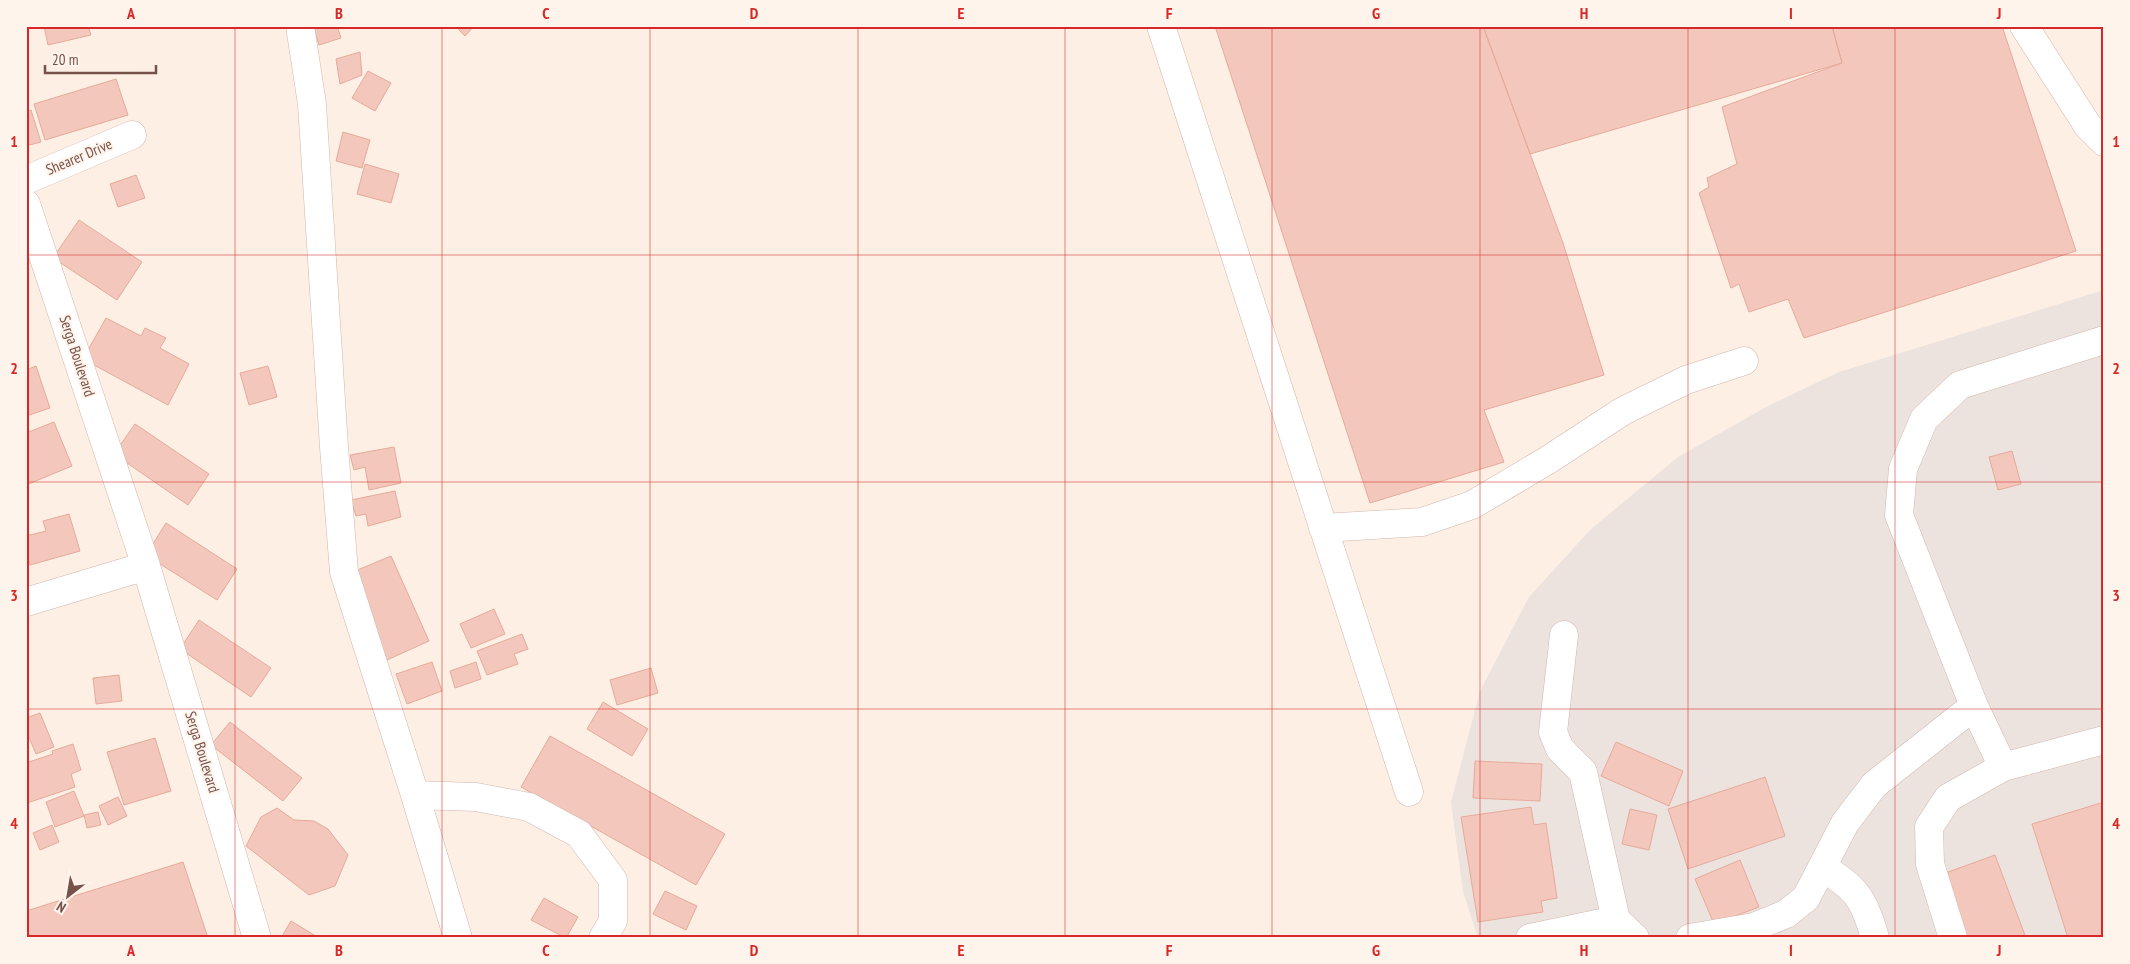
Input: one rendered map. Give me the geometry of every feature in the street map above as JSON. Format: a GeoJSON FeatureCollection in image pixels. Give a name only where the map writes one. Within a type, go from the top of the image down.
{"type":"FeatureCollection","features":[{"type":"Feature","properties":{"kind":"street"},"geometry":{"type":"LineString","coordinates":[[300,26],[312,104],[344,572],[415,794],[458,938]]}},
{"type":"Feature","properties":{"kind":"street"},"geometry":{"type":"LineString","coordinates":[[1161,26],[1409,792]]}},
{"type":"Feature","properties":{"kind":"street"},"geometry":{"type":"LineString","coordinates":[[2024,26],[2088,126],[2104,142]]}},
{"type":"Feature","properties":{"kind":"street","name":"Shearer Drive"},"geometry":{"type":"LineString","coordinates":[[26,180],[132,135]]}},
{"type":"Feature","properties":{"kind":"street","name":"Serga Boulevard"},"geometry":{"type":"LineString","coordinates":[[26,204],[146,566],[257,938]]}},
{"type":"Feature","properties":{"kind":"street"},"geometry":{"type":"LineString","coordinates":[[2002,767],[1974,706],[1899,515],[1903,469],[1924,419],[1960,385],[2104,340]]}},
{"type":"Feature","properties":{"kind":"street"},"geometry":{"type":"LineString","coordinates":[[1324,528],[1422,522],[1472,505],[1548,460],[1623,411],[1686,380],[1744,361]]}},
{"type":"Feature","properties":{"kind":"street"},"geometry":{"type":"LineString","coordinates":[[26,602],[146,566]]}},
{"type":"Feature","properties":{"kind":"street"},"geometry":{"type":"LineString","coordinates":[[1530,938],[1625,929],[1583,772],[1560,749],[1553,732],[1564,635]]}},
{"type":"Feature","properties":{"kind":"street"},"geometry":{"type":"LineString","coordinates":[[1690,938],[1754,927],[1786,914],[1806,898],[1845,823],[1874,785],[1974,706]]}},
{"type":"Feature","properties":{"kind":"street"},"geometry":{"type":"LineString","coordinates":[[1953,938],[1930,864],[1929,827],[1948,798],[2002,767],[2104,740]]}},
{"type":"Feature","properties":{"kind":"street"},"geometry":{"type":"LineString","coordinates":[[415,794],[476,797],[529,807],[579,834],[613,880],[613,922],[603,938]]}},
{"type":"Feature","properties":{"kind":"street"},"geometry":{"type":"LineString","coordinates":[[1822,868],[1845,882],[1857,894],[1871,924],[1874,938]]}},
{"type":"Feature","properties":{"kind":"shaded area"},"geometry":{"type":"Polygon","coordinates":[[[2104,290],[2104,938],[1478,938],[1463,892],[1451,802],[1480,691],[1529,597],[1591,529],[1678,457],[1766,407],[1839,372],[2104,290]]]}},
{"type":"Feature","properties":{"kind":"building"},"geometry":{"type":"Polygon","coordinates":[[[44,26],[88,26],[91,35],[48,45],[44,26]]]}},
{"type":"Feature","properties":{"kind":"building"},"geometry":{"type":"Polygon","coordinates":[[[313,26],[337,26],[341,38],[319,45],[313,26]]]}},
{"type":"Feature","properties":{"kind":"building"},"geometry":{"type":"Polygon","coordinates":[[[455,26],[474,26],[465,36],[455,26]]]}},
{"type":"Feature","properties":{"kind":"building"},"geometry":{"type":"Polygon","coordinates":[[[1215,26],[1483,26],[1563,243],[1604,375],[1484,410],[1504,462],[1370,503],[1215,26]]]}},
{"type":"Feature","properties":{"kind":"building"},"geometry":{"type":"Polygon","coordinates":[[[1483,26],[1832,26],[1842,63],[1530,154],[1483,26]]]}},
{"type":"Feature","properties":{"kind":"building"},"geometry":{"type":"Polygon","coordinates":[[[1832,26],[2002,26],[2076,251],[1804,338],[1788,299],[1749,312],[1739,284],[1731,288],[1699,193],[1709,187],[1707,178],[1737,164],[1722,107],[1842,63],[1832,26]]]}},
{"type":"Feature","properties":{"kind":"building"},"geometry":{"type":"Polygon","coordinates":[[[360,52],[362,75],[340,84],[336,59],[360,52]]]}},
{"type":"Feature","properties":{"kind":"building"},"geometry":{"type":"Polygon","coordinates":[[[368,71],[391,83],[375,111],[352,98],[368,71]]]}},
{"type":"Feature","properties":{"kind":"building"},"geometry":{"type":"Polygon","coordinates":[[[116,79],[128,115],[45,140],[34,104],[116,79]]]}},
{"type":"Feature","properties":{"kind":"building"},"geometry":{"type":"Polygon","coordinates":[[[31,110],[41,142],[26,146],[26,112],[31,110]]]}},
{"type":"Feature","properties":{"kind":"building"},"geometry":{"type":"Polygon","coordinates":[[[343,132],[370,140],[362,168],[336,161],[343,132]]]}},
{"type":"Feature","properties":{"kind":"building"},"geometry":{"type":"Polygon","coordinates":[[[365,164],[399,174],[391,203],[357,194],[365,164]]]}},
{"type":"Feature","properties":{"kind":"building"},"geometry":{"type":"Polygon","coordinates":[[[136,175],[145,198],[118,207],[110,184],[136,175]]]}},
{"type":"Feature","properties":{"kind":"building"},"geometry":{"type":"Polygon","coordinates":[[[79,220],[142,262],[117,300],[53,258],[79,220]]]}},
{"type":"Feature","properties":{"kind":"building"},"geometry":{"type":"Polygon","coordinates":[[[106,318],[141,336],[145,328],[166,338],[160,348],[189,364],[168,405],[83,359],[106,318]]]}},
{"type":"Feature","properties":{"kind":"building"},"geometry":{"type":"Polygon","coordinates":[[[36,366],[50,408],[26,416],[26,370],[36,366]]]}},
{"type":"Feature","properties":{"kind":"building"},"geometry":{"type":"Polygon","coordinates":[[[268,366],[277,397],[249,405],[240,373],[268,366]]]}},
{"type":"Feature","properties":{"kind":"building"},"geometry":{"type":"Polygon","coordinates":[[[54,422],[72,466],[26,485],[26,433],[54,422]]]}},
{"type":"Feature","properties":{"kind":"building"},"geometry":{"type":"Polygon","coordinates":[[[135,424],[209,474],[188,505],[114,454],[135,424]]]}},
{"type":"Feature","properties":{"kind":"building"},"geometry":{"type":"Polygon","coordinates":[[[394,447],[401,483],[369,490],[365,467],[354,470],[350,455],[394,447]]]}},
{"type":"Feature","properties":{"kind":"building"},"geometry":{"type":"Polygon","coordinates":[[[2012,451],[2021,484],[1998,490],[1989,457],[2012,451]]]}},
{"type":"Feature","properties":{"kind":"building"},"geometry":{"type":"Polygon","coordinates":[[[395,491],[401,517],[368,526],[366,514],[356,516],[351,500],[395,491]]]}},
{"type":"Feature","properties":{"kind":"building"},"geometry":{"type":"Polygon","coordinates":[[[69,514],[80,551],[30,565],[26,553],[26,536],[46,531],[43,521],[69,514]]]}},
{"type":"Feature","properties":{"kind":"building"},"geometry":{"type":"Polygon","coordinates":[[[166,523],[237,569],[217,600],[146,555],[166,523]]]}},
{"type":"Feature","properties":{"kind":"building"},"geometry":{"type":"Polygon","coordinates":[[[391,556],[429,641],[387,660],[348,574],[391,556]]]}},
{"type":"Feature","properties":{"kind":"building"},"geometry":{"type":"Polygon","coordinates":[[[494,609],[505,634],[471,648],[460,624],[494,609]]]}},
{"type":"Feature","properties":{"kind":"building"},"geometry":{"type":"Polygon","coordinates":[[[199,620],[271,668],[251,697],[180,649],[199,620]]]}},
{"type":"Feature","properties":{"kind":"building"},"geometry":{"type":"Polygon","coordinates":[[[522,634],[528,649],[514,654],[518,664],[487,675],[477,651],[522,634]]]}},
{"type":"Feature","properties":{"kind":"building"},"geometry":{"type":"Polygon","coordinates":[[[432,662],[442,691],[407,704],[396,674],[432,662]]]}},
{"type":"Feature","properties":{"kind":"building"},"geometry":{"type":"Polygon","coordinates":[[[476,662],[481,679],[455,688],[450,671],[476,662]]]}},
{"type":"Feature","properties":{"kind":"building"},"geometry":{"type":"Polygon","coordinates":[[[651,668],[658,693],[617,705],[610,680],[651,668]]]}},
{"type":"Feature","properties":{"kind":"building"},"geometry":{"type":"Polygon","coordinates":[[[119,675],[122,701],[96,704],[93,678],[119,675]]]}},
{"type":"Feature","properties":{"kind":"building"},"geometry":{"type":"Polygon","coordinates":[[[603,702],[648,729],[632,756],[587,729],[603,702]]]}},
{"type":"Feature","properties":{"kind":"building"},"geometry":{"type":"Polygon","coordinates":[[[40,713],[54,747],[36,754],[26,730],[26,718],[40,713]]]}},
{"type":"Feature","properties":{"kind":"building"},"geometry":{"type":"Polygon","coordinates":[[[230,722],[302,778],[283,801],[211,745],[230,722]]]}},
{"type":"Feature","properties":{"kind":"building"},"geometry":{"type":"Polygon","coordinates":[[[550,736],[725,834],[696,885],[521,787],[550,736]]]}},
{"type":"Feature","properties":{"kind":"building"},"geometry":{"type":"Polygon","coordinates":[[[155,738],[171,791],[124,805],[107,752],[155,738]]]}},
{"type":"Feature","properties":{"kind":"building"},"geometry":{"type":"Polygon","coordinates":[[[1616,742],[1683,771],[1669,806],[1601,776],[1616,742]]]}},
{"type":"Feature","properties":{"kind":"building"},"geometry":{"type":"Polygon","coordinates":[[[73,744],[81,770],[71,774],[75,787],[27,803],[26,763],[53,754],[52,751],[73,744]]]}},
{"type":"Feature","properties":{"kind":"building"},"geometry":{"type":"Polygon","coordinates":[[[1475,761],[1542,764],[1540,801],[1473,798],[1475,761]]]}},
{"type":"Feature","properties":{"kind":"building"},"geometry":{"type":"Polygon","coordinates":[[[1765,777],[1785,836],[1688,869],[1668,809],[1765,777]]]}},
{"type":"Feature","properties":{"kind":"building"},"geometry":{"type":"Polygon","coordinates":[[[74,791],[84,816],[55,827],[46,802],[74,791]]]}},
{"type":"Feature","properties":{"kind":"building"},"geometry":{"type":"Polygon","coordinates":[[[118,797],[127,816],[108,825],[99,806],[118,797]]]}},
{"type":"Feature","properties":{"kind":"building"},"geometry":{"type":"Polygon","coordinates":[[[2104,802],[2104,938],[2068,938],[2032,824],[2104,802]]]}},
{"type":"Feature","properties":{"kind":"building"},"geometry":{"type":"Polygon","coordinates":[[[1531,807],[1534,825],[1546,823],[1557,898],[1541,901],[1543,912],[1478,922],[1461,817],[1531,807]]]}},
{"type":"Feature","properties":{"kind":"building"},"geometry":{"type":"Polygon","coordinates":[[[277,808],[294,820],[314,821],[328,829],[348,855],[335,886],[309,895],[246,846],[261,817],[277,808]]]}},
{"type":"Feature","properties":{"kind":"building"},"geometry":{"type":"Polygon","coordinates":[[[1630,809],[1657,815],[1649,850],[1622,844],[1630,809]]]}},
{"type":"Feature","properties":{"kind":"building"},"geometry":{"type":"Polygon","coordinates":[[[98,812],[101,825],[87,828],[84,815],[98,812]]]}},
{"type":"Feature","properties":{"kind":"building"},"geometry":{"type":"Polygon","coordinates":[[[52,825],[59,842],[40,850],[33,833],[52,825]]]}},
{"type":"Feature","properties":{"kind":"building"},"geometry":{"type":"Polygon","coordinates":[[[1995,855],[2026,938],[1963,938],[1940,875],[1995,855]]]}},
{"type":"Feature","properties":{"kind":"building"},"geometry":{"type":"Polygon","coordinates":[[[1740,860],[1759,907],[1714,924],[1695,879],[1740,860]]]}},
{"type":"Feature","properties":{"kind":"building"},"geometry":{"type":"Polygon","coordinates":[[[183,862],[208,938],[28,938],[26,932],[26,911],[183,862]]]}},
{"type":"Feature","properties":{"kind":"building"},"geometry":{"type":"Polygon","coordinates":[[[665,891],[697,906],[686,930],[653,914],[665,891]]]}},
{"type":"Feature","properties":{"kind":"building"},"geometry":{"type":"Polygon","coordinates":[[[544,898],[578,917],[566,938],[531,920],[544,898]]]}},
{"type":"Feature","properties":{"kind":"building"},"geometry":{"type":"Polygon","coordinates":[[[291,921],[319,938],[281,938],[291,921]]]}}]}
